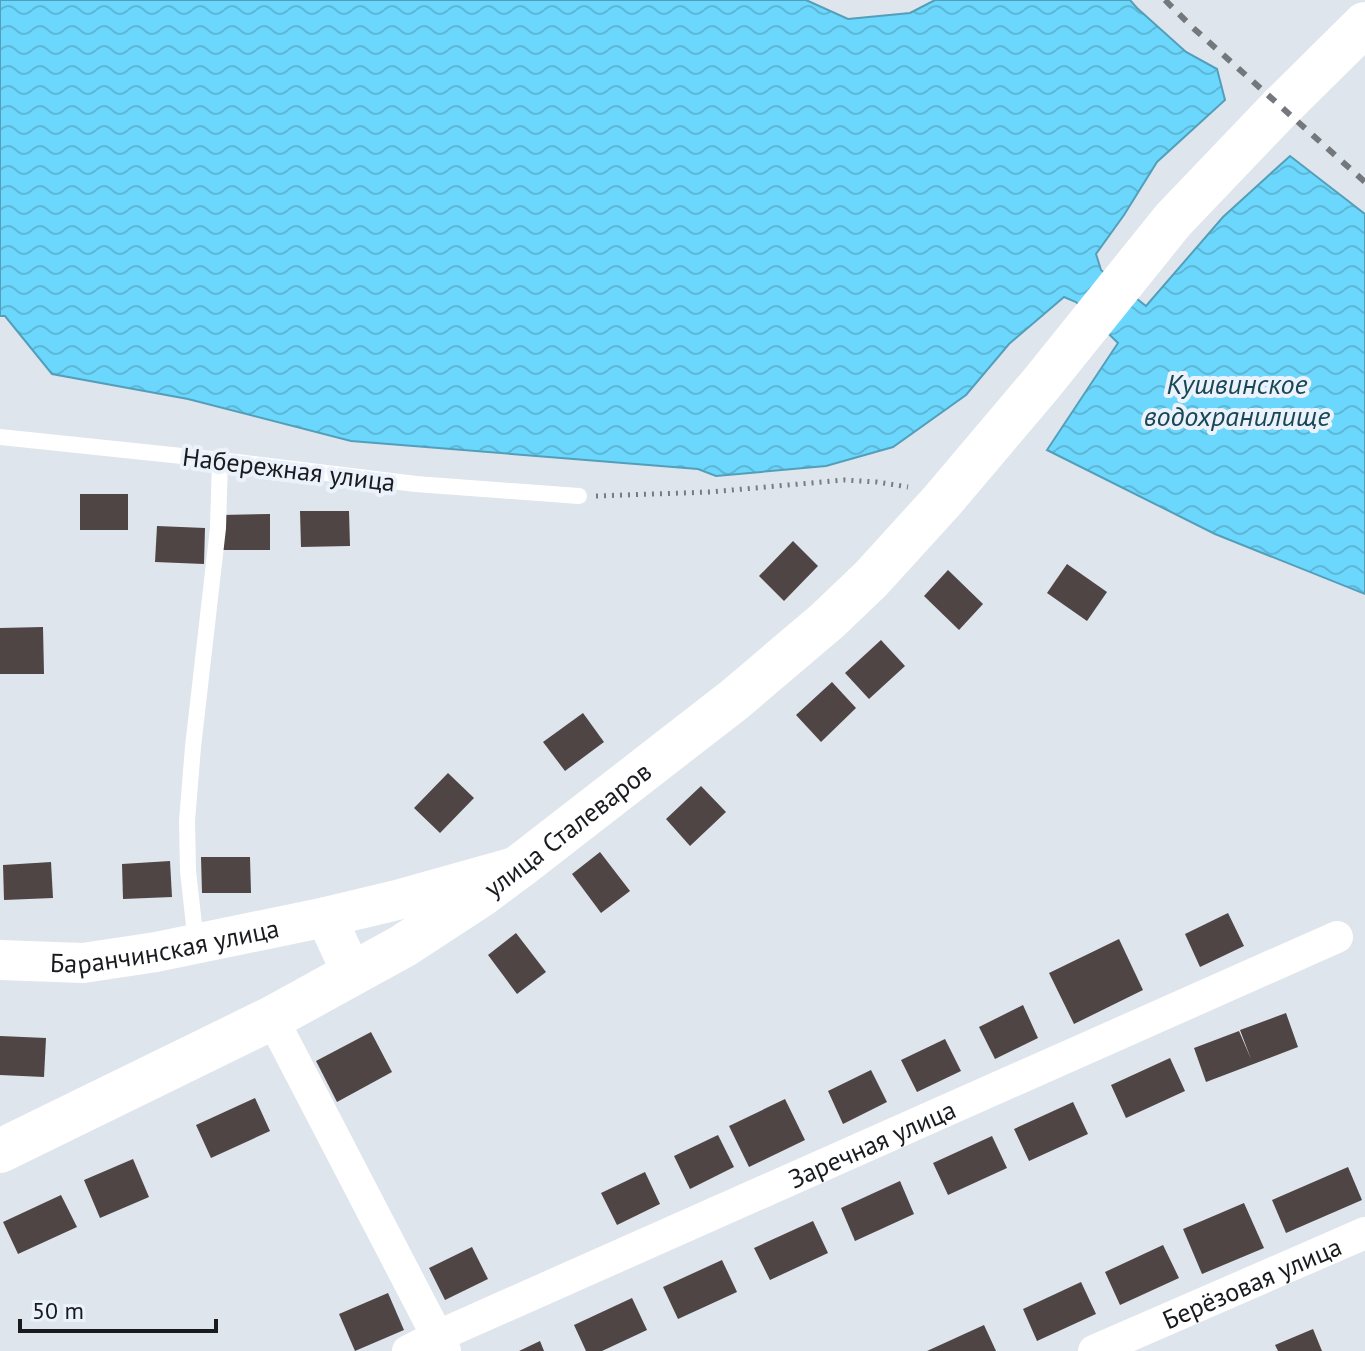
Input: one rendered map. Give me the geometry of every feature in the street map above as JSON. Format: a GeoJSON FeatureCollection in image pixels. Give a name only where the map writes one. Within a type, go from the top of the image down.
{"type":"FeatureCollection","features":[{"type":"Feature","properties":{"kind":"main road","name":"улица Сталеваров"},"geometry":{"type":"LineString","coordinates":[[0,1151],[272,1018],[403,946],[481,895],[734,700],[871,579],[1041,384],[1173,220],[1365,24]]}},
{"type":"Feature","properties":{"kind":"street","name":"Баранчинская улица"},"geometry":{"type":"LineString","coordinates":[[0,960],[83,963],[156,952],[326,917],[520,866]]}},
{"type":"Feature","properties":{"kind":"street"},"geometry":{"type":"LineString","coordinates":[[326,917],[352,973]]}},
{"type":"Feature","properties":{"kind":"street","name":"Заречная улица"},"geometry":{"type":"LineString","coordinates":[[408,1351],[441,1344],[1337,937]]}},
{"type":"Feature","properties":{"kind":"street"},"geometry":{"type":"LineString","coordinates":[[272,1018],[441,1344]]}},
{"type":"Feature","properties":{"kind":"street","name":"Берёзовая улица"},"geometry":{"type":"LineString","coordinates":[[1094,1351],[1365,1233]]}},
{"type":"Feature","properties":{"kind":"lane","name":"Набережная улица"},"geometry":{"type":"LineString","coordinates":[[0,437],[416,484],[579,496]]}},
{"type":"Feature","properties":{"kind":"lane"},"geometry":{"type":"LineString","coordinates":[[196,943],[188,871],[187,821],[218,528],[220,460]]}},
{"type":"Feature","properties":{"kind":"path"},"geometry":{"type":"LineString","coordinates":[[579,496],[710,492],[844,480],[912,488],[942,501]]}},
{"type":"Feature","properties":{"kind":"water","name":"Кушвинское водохранилище"},"geometry":{"type":"Polygon","coordinates":[[[0,0],[806,0],[848,19],[910,13],[935,0],[1130,0],[1186,52],[1217,69],[1225,100],[1157,162],[1096,254],[1101,270],[1146,306],[1223,217],[1290,156],[1365,214],[1365,594],[1215,534],[1047,450],[1118,343],[1076,302],[1064,297],[1009,344],[966,395],[893,447],[826,466],[716,476],[698,469],[351,441],[188,399],[52,374],[5,316],[0,316],[0,0]]]}},
{"type":"Feature","properties":{"kind":"building"},"geometry":{"type":"Polygon","coordinates":[[[80,494],[128,494],[128,530],[80,530],[80,494]]]}},
{"type":"Feature","properties":{"kind":"building"},"geometry":{"type":"Polygon","coordinates":[[[300,511],[349,511],[350,546],[301,547],[300,511]]]}},
{"type":"Feature","properties":{"kind":"building"},"geometry":{"type":"Polygon","coordinates":[[[270,514],[270,550],[221,550],[221,515],[270,514]]]}},
{"type":"Feature","properties":{"kind":"building"},"geometry":{"type":"Polygon","coordinates":[[[157,526],[205,528],[204,564],[155,562],[157,526]]]}},
{"type":"Feature","properties":{"kind":"building"},"geometry":{"type":"Polygon","coordinates":[[[793,541],[818,566],[784,601],[759,576],[793,541]]]}},
{"type":"Feature","properties":{"kind":"building"},"geometry":{"type":"Polygon","coordinates":[[[1067,564],[1107,592],[1087,621],[1047,593],[1067,564]]]}},
{"type":"Feature","properties":{"kind":"building"},"geometry":{"type":"Polygon","coordinates":[[[948,570],[983,604],[959,630],[924,596],[948,570]]]}},
{"type":"Feature","properties":{"kind":"building"},"geometry":{"type":"Polygon","coordinates":[[[43,627],[44,674],[0,674],[0,628],[43,627]]]}},
{"type":"Feature","properties":{"kind":"building"},"geometry":{"type":"Polygon","coordinates":[[[881,640],[905,666],[869,699],[845,673],[881,640]]]}},
{"type":"Feature","properties":{"kind":"building"},"geometry":{"type":"Polygon","coordinates":[[[832,682],[856,708],[821,742],[796,715],[832,682]]]}},
{"type":"Feature","properties":{"kind":"building"},"geometry":{"type":"Polygon","coordinates":[[[583,713],[604,742],[565,771],[543,742],[583,713]]]}},
{"type":"Feature","properties":{"kind":"building"},"geometry":{"type":"Polygon","coordinates":[[[448,773],[474,798],[440,833],[414,808],[448,773]]]}},
{"type":"Feature","properties":{"kind":"building"},"geometry":{"type":"Polygon","coordinates":[[[701,786],[726,812],[690,846],[666,819],[701,786]]]}},
{"type":"Feature","properties":{"kind":"building"},"geometry":{"type":"Polygon","coordinates":[[[600,852],[630,891],[601,913],[572,874],[600,852]]]}},
{"type":"Feature","properties":{"kind":"building"},"geometry":{"type":"Polygon","coordinates":[[[201,857],[250,857],[251,893],[202,893],[201,857]]]}},
{"type":"Feature","properties":{"kind":"building"},"geometry":{"type":"Polygon","coordinates":[[[170,861],[172,897],[123,899],[122,864],[170,861]]]}},
{"type":"Feature","properties":{"kind":"building"},"geometry":{"type":"Polygon","coordinates":[[[51,862],[53,898],[4,900],[3,865],[51,862]]]}},
{"type":"Feature","properties":{"kind":"building"},"geometry":{"type":"Polygon","coordinates":[[[1228,913],[1244,946],[1200,967],[1185,934],[1228,913]]]}},
{"type":"Feature","properties":{"kind":"building"},"geometry":{"type":"Polygon","coordinates":[[[516,933],[546,972],[517,994],[488,955],[516,933]]]}},
{"type":"Feature","properties":{"kind":"building"},"geometry":{"type":"Polygon","coordinates":[[[1119,939],[1143,990],[1074,1024],[1049,973],[1119,939]]]}},
{"type":"Feature","properties":{"kind":"building"},"geometry":{"type":"Polygon","coordinates":[[[1023,1005],[1038,1038],[995,1059],[979,1027],[1023,1005]]]}},
{"type":"Feature","properties":{"kind":"building"},"geometry":{"type":"Polygon","coordinates":[[[1286,1013],[1298,1047],[1206,1082],[1194,1048],[1239,1031],[1251,1059],[1240,1030],[1286,1013]]]}},
{"type":"Feature","properties":{"kind":"building"},"geometry":{"type":"Polygon","coordinates":[[[371,1032],[392,1072],[337,1102],[316,1061],[371,1032]]]}},
{"type":"Feature","properties":{"kind":"building"},"geometry":{"type":"Polygon","coordinates":[[[0,1036],[46,1038],[44,1077],[0,1075],[0,1036]]]}},
{"type":"Feature","properties":{"kind":"building"},"geometry":{"type":"Polygon","coordinates":[[[945,1039],[961,1071],[917,1092],[901,1060],[945,1039]]]}},
{"type":"Feature","properties":{"kind":"building"},"geometry":{"type":"Polygon","coordinates":[[[1170,1058],[1185,1091],[1126,1118],[1111,1085],[1170,1058]]]}},
{"type":"Feature","properties":{"kind":"building"},"geometry":{"type":"Polygon","coordinates":[[[871,1070],[887,1102],[843,1124],[828,1091],[871,1070]]]}},
{"type":"Feature","properties":{"kind":"building"},"geometry":{"type":"Polygon","coordinates":[[[255,1098],[270,1131],[211,1158],[196,1125],[255,1098]]]}},
{"type":"Feature","properties":{"kind":"building"},"geometry":{"type":"Polygon","coordinates":[[[785,1099],[805,1140],[749,1167],[729,1126],[785,1099]]]}},
{"type":"Feature","properties":{"kind":"building"},"geometry":{"type":"Polygon","coordinates":[[[1073,1102],[1088,1134],[1029,1161],[1014,1129],[1073,1102]]]}},
{"type":"Feature","properties":{"kind":"building"},"geometry":{"type":"Polygon","coordinates":[[[718,1135],[734,1167],[690,1189],[674,1156],[718,1135]]]}},
{"type":"Feature","properties":{"kind":"building"},"geometry":{"type":"Polygon","coordinates":[[[992,1136],[1007,1168],[948,1195],[933,1163],[992,1136]]]}},
{"type":"Feature","properties":{"kind":"building"},"geometry":{"type":"Polygon","coordinates":[[[133,1159],[149,1197],[100,1218],[84,1180],[133,1159]]]}},
{"type":"Feature","properties":{"kind":"building"},"geometry":{"type":"Polygon","coordinates":[[[1348,1167],[1362,1200],[1286,1233],[1272,1200],[1348,1167]]]}},
{"type":"Feature","properties":{"kind":"building"},"geometry":{"type":"Polygon","coordinates":[[[645,1172],[660,1204],[617,1225],[601,1193],[645,1172]]]}},
{"type":"Feature","properties":{"kind":"building"},"geometry":{"type":"Polygon","coordinates":[[[900,1181],[914,1214],[855,1241],[841,1208],[900,1181]]]}},
{"type":"Feature","properties":{"kind":"building"},"geometry":{"type":"Polygon","coordinates":[[[61,1195],[77,1227],[18,1254],[3,1222],[61,1195]]]}},
{"type":"Feature","properties":{"kind":"building"},"geometry":{"type":"Polygon","coordinates":[[[1244,1203],[1264,1248],[1202,1274],[1183,1229],[1244,1203]]]}},
{"type":"Feature","properties":{"kind":"building"},"geometry":{"type":"Polygon","coordinates":[[[813,1221],[828,1253],[770,1280],[754,1248],[813,1221]]]}},
{"type":"Feature","properties":{"kind":"building"},"geometry":{"type":"Polygon","coordinates":[[[1163,1245],[1179,1278],[1120,1305],[1105,1272],[1163,1245]]]}},
{"type":"Feature","properties":{"kind":"building"},"geometry":{"type":"Polygon","coordinates":[[[472,1247],[488,1279],[445,1300],[429,1268],[472,1247]]]}},
{"type":"Feature","properties":{"kind":"building"},"geometry":{"type":"Polygon","coordinates":[[[722,1260],[737,1292],[678,1319],[663,1287],[722,1260]]]}},
{"type":"Feature","properties":{"kind":"building"},"geometry":{"type":"Polygon","coordinates":[[[1081,1282],[1096,1314],[1037,1341],[1023,1309],[1081,1282]]]}},
{"type":"Feature","properties":{"kind":"building"},"geometry":{"type":"Polygon","coordinates":[[[388,1293],[404,1330],[355,1351],[339,1314],[388,1293]]]}},
{"type":"Feature","properties":{"kind":"building"},"geometry":{"type":"Polygon","coordinates":[[[632,1298],[647,1330],[602,1351],[586,1351],[574,1325],[632,1298]]]}},
{"type":"Feature","properties":{"kind":"building"},"geometry":{"type":"Polygon","coordinates":[[[984,1325],[996,1351],[927,1351],[984,1325]]]}},
{"type":"Feature","properties":{"kind":"building"},"geometry":{"type":"Polygon","coordinates":[[[1313,1329],[1322,1351],[1278,1351],[1275,1345],[1313,1329]]]}},
{"type":"Feature","properties":{"kind":"building"},"geometry":{"type":"Polygon","coordinates":[[[540,1341],[544,1351],[519,1351],[540,1341]]]}},
{"type":"Feature","properties":{"kind":"railway"},"geometry":{"type":"LineString","coordinates":[[1165,0],[1365,182]]}}]}
